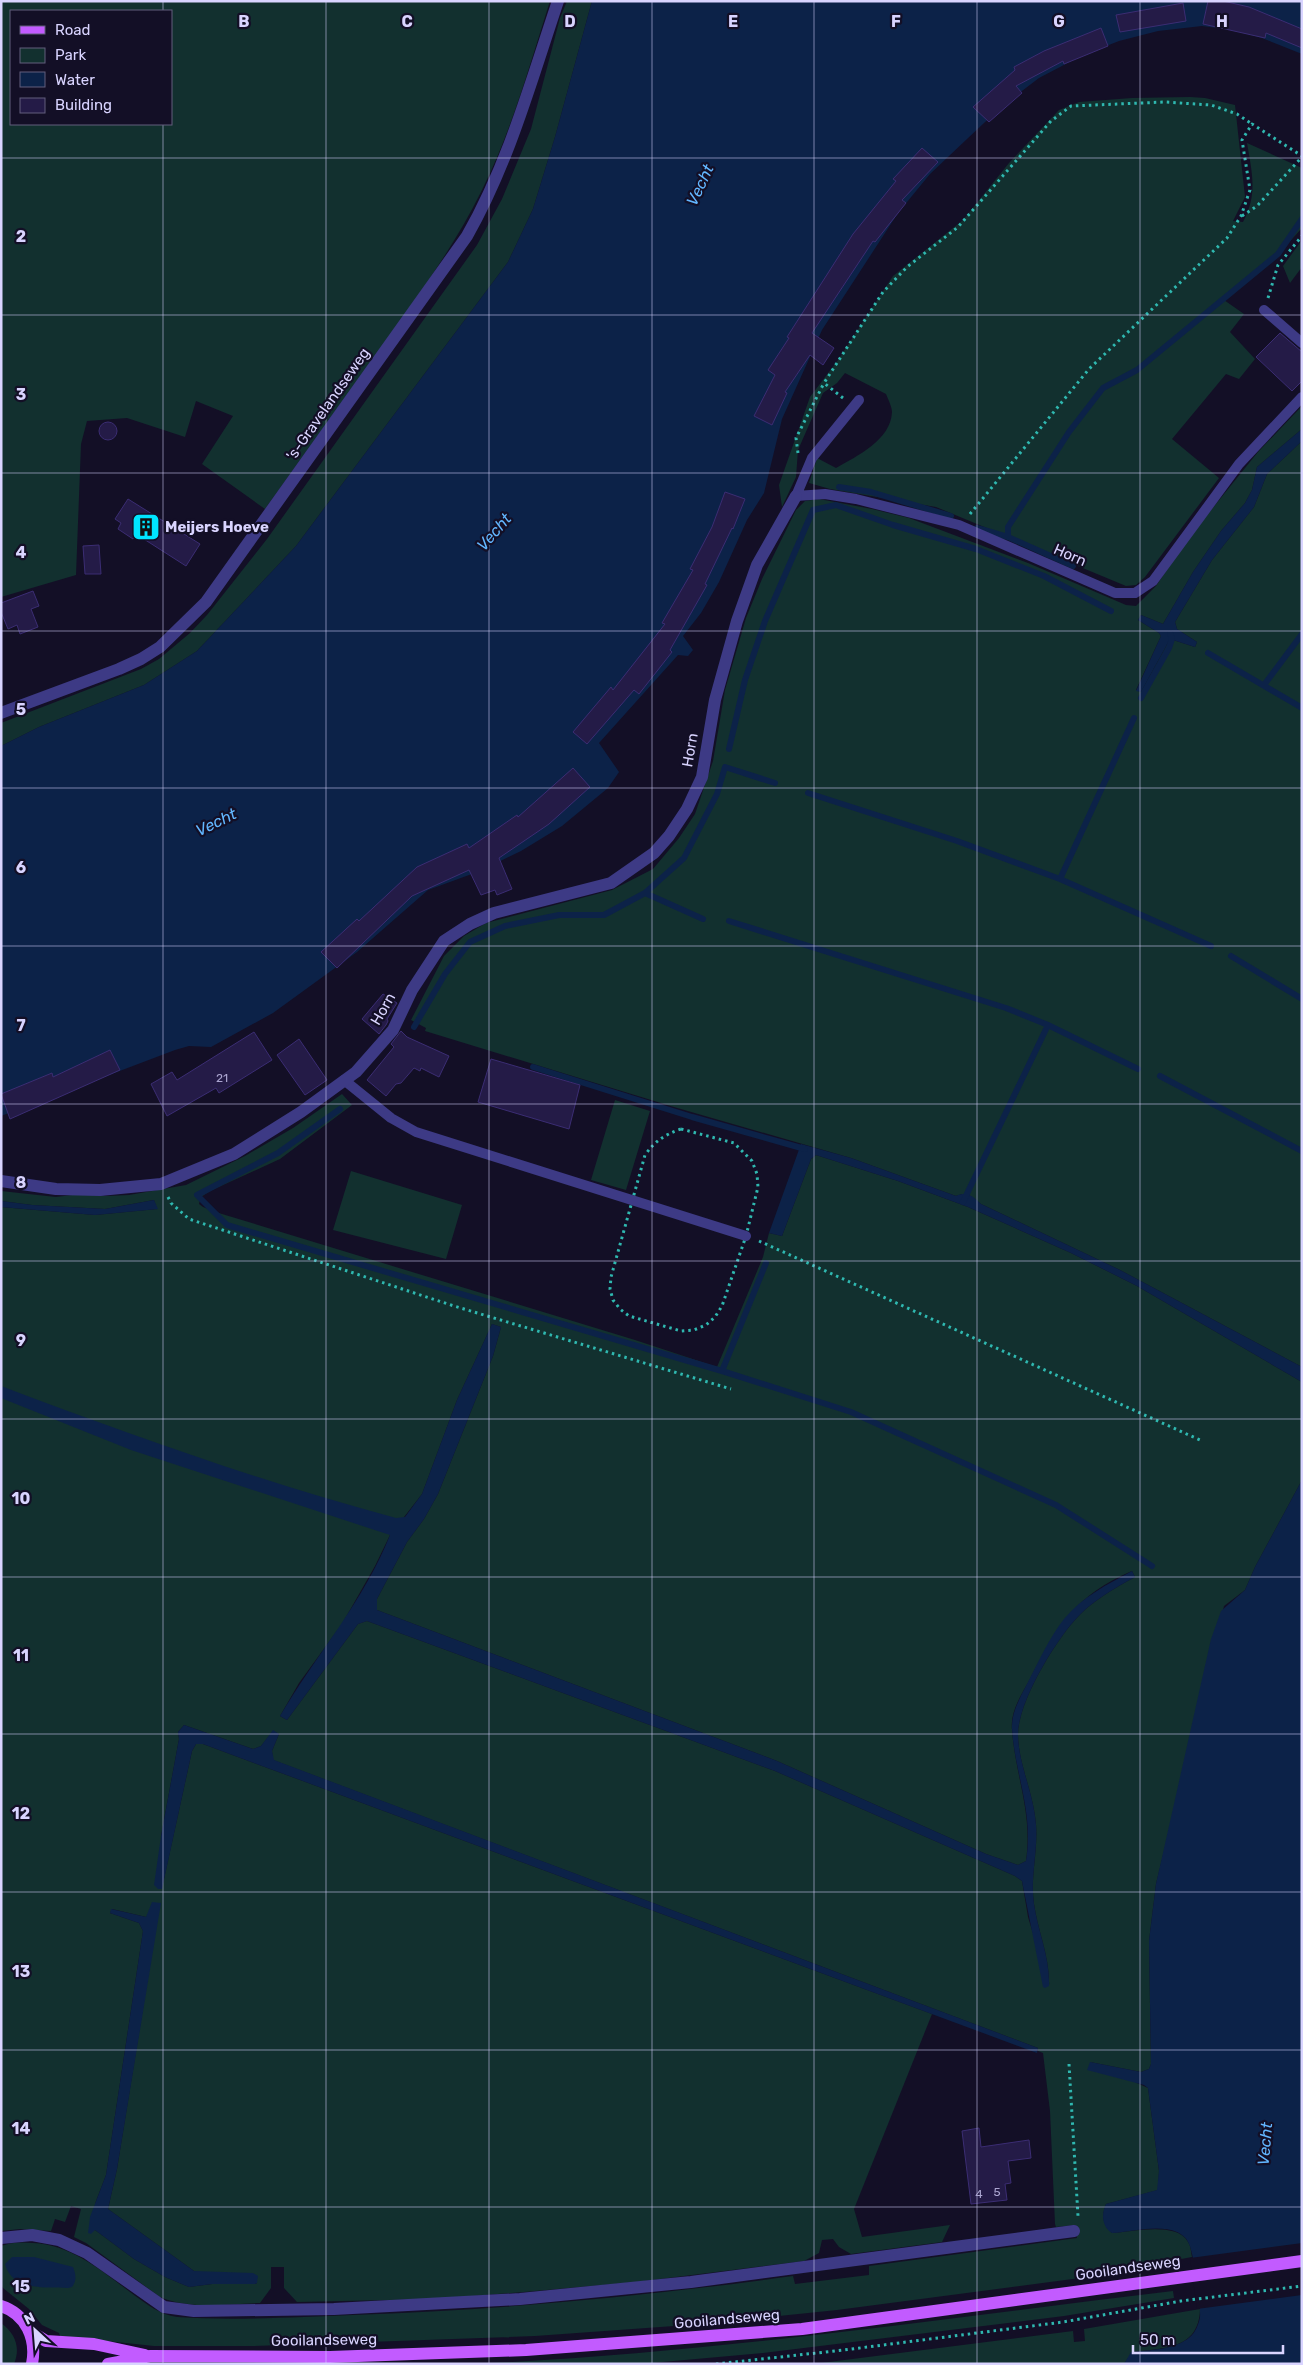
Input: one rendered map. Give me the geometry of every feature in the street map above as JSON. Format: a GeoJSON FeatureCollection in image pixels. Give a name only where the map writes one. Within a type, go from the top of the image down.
{"type":"FeatureCollection","features":[{"type":"Feature","properties":{"kind":"main road","name":"Gooilandseweg"},"geometry":{"type":"LineString","coordinates":[[108,2364],[151,2356],[330,2357],[526,2350],[802,2329],[1302,2261]]}},
{"type":"Feature","properties":{"kind":"main road"},"geometry":{"type":"LineString","coordinates":[[3,2306],[25,2323],[30,2332],[34,2344],[32,2364]]}},
{"type":"Feature","properties":{"kind":"main road","name":"Gooilandseweg"},"geometry":{"type":"LineString","coordinates":[[30,2332],[46,2341],[94,2344],[151,2356]]}},
{"type":"Feature","properties":{"kind":"street","name":"'s-Gravelandseweg"},"geometry":{"type":"LineString","coordinates":[[1,713],[119,669],[140,659],[160,647],[206,602],[468,236],[486,202],[515,132],[558,1]]}},
{"type":"Feature","properties":{"kind":"street","name":"Horn"},"geometry":{"type":"LineString","coordinates":[[1,1181],[56,1189],[100,1190],[161,1184],[234,1154],[301,1112],[356,1072],[392,1030],[412,990],[444,942],[470,924],[494,913],[611,883],[640,865],[669,836],[687,809],[702,777],[715,700],[736,621],[758,565],[796,496]]}},
{"type":"Feature","properties":{"kind":"street","name":"Gooilandseweg"},"geometry":{"type":"LineString","coordinates":[[1,2238],[32,2235],[59,2240],[87,2253],[164,2307],[194,2311],[334,2308],[530,2298],[691,2282],[1074,2232]]}},
{"type":"Feature","properties":{"kind":"lane"},"geometry":{"type":"LineString","coordinates":[[1264,310],[1302,343]]}},
{"type":"Feature","properties":{"kind":"lane","name":"Horn"},"geometry":{"type":"LineString","coordinates":[[796,496],[825,494],[856,499],[959,525],[1114,593],[1135,593],[1153,581],[1238,464],[1302,397]]}},
{"type":"Feature","properties":{"kind":"lane"},"geometry":{"type":"LineString","coordinates":[[796,496],[812,458],[857,403]]}},
{"type":"Feature","properties":{"kind":"lane"},"geometry":{"type":"LineString","coordinates":[[344,1080],[390,1118],[416,1132],[746,1236]]}},
{"type":"Feature","properties":{"kind":"lane"},"geometry":{"type":"LineString","coordinates":[[304,2364],[330,2357]]}},
{"type":"Feature","properties":{"kind":"path"},"geometry":{"type":"LineString","coordinates":[[798,456],[796,438],[824,383],[883,292],[907,267],[958,227],[1051,121],[1071,106],[1165,102],[1211,105],[1237,114],[1302,156],[1257,206],[1241,216]]}},
{"type":"Feature","properties":{"kind":"path"},"geometry":{"type":"LineString","coordinates":[[959,525],[979,504],[1090,369],[1227,238],[1241,216],[1250,190],[1242,140],[1252,124]]}},
{"type":"Feature","properties":{"kind":"path"},"geometry":{"type":"LineString","coordinates":[[1264,310],[1278,265],[1302,236]]}},
{"type":"Feature","properties":{"kind":"path"},"geometry":{"type":"LineString","coordinates":[[824,383],[857,403]]}},
{"type":"Feature","properties":{"kind":"path"},"geometry":{"type":"LineString","coordinates":[[161,1184],[171,1203],[189,1219],[454,1306],[731,1389]]}},
{"type":"Feature","properties":{"kind":"path"},"geometry":{"type":"LineString","coordinates":[[746,1236],[1200,1440]]}},
{"type":"Feature","properties":{"kind":"path"},"geometry":{"type":"LineString","coordinates":[[1069,2064],[1079,2221],[1074,2232]]}},
{"type":"Feature","properties":{"kind":"path"},"geometry":{"type":"LineString","coordinates":[[716,2364],[835,2351],[1072,2320],[1181,2301],[1302,2286]]}},
{"type":"Feature","properties":{"kind":"green space"},"geometry":{"type":"Polygon","coordinates":[[[1,1],[550,1],[528,73],[502,144],[493,167],[471,210],[448,250],[422,289],[265,509],[202,464],[233,416],[196,401],[185,437],[127,418],[87,421],[81,444],[76,575],[1,597],[1,1]]]}},
{"type":"Feature","properties":{"kind":"green space"},"geometry":{"type":"Polygon","coordinates":[[[567,1],[592,1],[555,137],[533,209],[508,262],[296,546],[197,651],[144,685],[39,727],[1,746],[1,723],[141,669],[159,659],[190,633],[207,615],[267,539],[477,245],[502,199],[531,129],[560,18],[567,1]]]}},
{"type":"Feature","properties":{"kind":"green space"},"geometry":{"type":"Polygon","coordinates":[[[1132,98],[1205,98],[1235,105],[1245,197],[1233,221],[1243,222],[1251,202],[1251,164],[1247,143],[1302,168],[1302,228],[1283,249],[1224,300],[1244,314],[1230,332],[1255,359],[1239,379],[1226,374],[1172,439],[1219,478],[1145,577],[1136,585],[1126,586],[936,507],[830,489],[809,483],[817,458],[836,468],[872,446],[886,431],[890,422],[892,410],[886,394],[845,373],[837,383],[823,393],[798,450],[796,477],[782,507],[779,485],[810,397],[838,360],[893,276],[963,220],[1009,163],[1059,110],[1079,102],[1132,98]]]}},
{"type":"Feature","properties":{"kind":"green space"},"geometry":{"type":"Polygon","coordinates":[[[1302,240],[1302,267],[1290,283],[1283,266],[1302,240]]]}},
{"type":"Feature","properties":{"kind":"green space"},"geometry":{"type":"Polygon","coordinates":[[[1302,406],[1302,429],[1257,467],[1252,490],[1245,503],[1221,531],[1193,572],[1163,624],[1141,615],[1138,620],[1161,636],[1136,690],[1141,692],[1170,639],[1195,647],[1197,642],[1177,629],[1175,622],[1212,560],[1254,507],[1267,474],[1302,441],[1302,1367],[1120,1270],[981,1204],[970,1196],[963,1194],[956,1196],[851,1158],[674,1107],[425,1031],[426,1028],[411,1020],[444,956],[464,936],[486,923],[612,890],[653,869],[679,838],[695,814],[713,761],[725,690],[746,618],[762,579],[796,510],[805,501],[819,499],[909,518],[1028,563],[1126,605],[1136,606],[1156,586],[1190,536],[1258,452],[1302,406]]]}},
{"type":"Feature","properties":{"kind":"green space"},"geometry":{"type":"Polygon","coordinates":[[[342,1094],[352,1105],[280,1159],[210,1191],[201,1197],[199,1204],[222,1214],[635,1340],[717,1367],[763,1257],[769,1233],[782,1236],[811,1159],[816,1155],[898,1181],[968,1207],[1071,1253],[1137,1286],[1302,1382],[1302,1480],[1255,1567],[1245,1590],[1224,1606],[1156,1884],[1149,1941],[1151,2064],[1149,2069],[1141,2072],[1090,2062],[1148,2088],[1159,2171],[1158,2190],[1106,2204],[1103,2216],[1107,2227],[1112,2233],[1153,2229],[1174,2232],[1188,2242],[1192,2257],[1176,2260],[1176,2263],[1148,2269],[837,2310],[702,2324],[535,2336],[253,2346],[154,2346],[60,2336],[59,2333],[42,2325],[29,2309],[3,2288],[1,2285],[1,2246],[17,2243],[48,2245],[74,2254],[99,2269],[159,2312],[177,2317],[242,2319],[408,2313],[519,2306],[629,2296],[793,2276],[795,2284],[869,2275],[869,2266],[1077,2238],[1076,2225],[1056,2227],[1055,2224],[1050,2111],[1043,2053],[1038,2051],[1038,2048],[273,1760],[272,1751],[279,1734],[273,1731],[261,1746],[253,1749],[184,1725],[178,1732],[179,1739],[161,1836],[162,1888],[192,1751],[196,1744],[203,1744],[932,2014],[854,2209],[862,2237],[950,2225],[942,2242],[851,2254],[839,2247],[833,2239],[822,2240],[819,2253],[804,2261],[636,2282],[435,2299],[297,2302],[284,2288],[284,2267],[271,2267],[271,2288],[260,2303],[209,2305],[184,2304],[160,2297],[86,2243],[74,2237],[81,2209],[71,2206],[65,2222],[55,2219],[51,2231],[20,2229],[1,2231],[1,1207],[95,1215],[157,1209],[154,1200],[105,1209],[32,1205],[1,1201],[1,1191],[56,1197],[80,1194],[106,1196],[129,1195],[186,1185],[245,1156],[293,1128],[342,1094]],[[492,1324],[457,1400],[422,1494],[390,1535],[375,1566],[342,1624],[299,1683],[280,1716],[287,1720],[358,1624],[367,1621],[775,1771],[1015,1876],[1022,1881],[1028,1917],[1049,1986],[1048,1965],[1034,1904],[1033,1884],[1036,1825],[1019,1747],[1019,1723],[1030,1692],[1056,1645],[1080,1614],[1110,1591],[1135,1577],[1132,1571],[1096,1590],[1070,1614],[1049,1644],[1020,1697],[1013,1716],[1012,1729],[1027,1827],[1026,1861],[1018,1865],[986,1854],[777,1761],[377,1610],[377,1599],[407,1542],[424,1519],[438,1494],[493,1356],[501,1327],[492,1324]],[[160,1903],[146,1917],[112,1909],[110,1913],[139,1923],[143,1931],[106,2175],[96,2201],[89,2232],[95,2230],[134,2259],[165,2277],[189,2287],[212,2284],[255,2284],[257,2283],[194,2271],[108,2209],[117,2169],[160,1903]]]}},
{"type":"Feature","properties":{"kind":"green space"},"geometry":{"type":"Polygon","coordinates":[[[615,1100],[650,1111],[626,1190],[591,1180],[615,1100]]]}},
{"type":"Feature","properties":{"kind":"green space"},"geometry":{"type":"Polygon","coordinates":[[[351,1171],[462,1205],[446,1259],[333,1230],[351,1171]]]}},
{"type":"Feature","properties":{"kind":"green space"},"geometry":{"type":"Polygon","coordinates":[[[1173,2291],[1174,2298],[1064,2316],[763,2353],[640,2364],[470,2364],[558,2359],[734,2344],[1173,2291]]]}},
{"type":"Feature","properties":{"kind":"green space"},"geometry":{"type":"Polygon","coordinates":[[[1200,2309],[1198,2322],[1186,2340],[1167,2347],[1132,2352],[1124,2364],[813,2364],[1073,2331],[1074,2342],[1085,2341],[1084,2329],[1200,2309]]]}},
{"type":"Feature","properties":{"kind":"green space"},"geometry":{"type":"Polygon","coordinates":[[[1,2323],[10,2331],[17,2346],[14,2364],[1,2364],[1,2323]]]}},
{"type":"Feature","properties":{"kind":"water","name":"Vecht"},"geometry":{"type":"Polygon","coordinates":[[[592,1],[1302,1],[1302,54],[1262,38],[1233,30],[1202,26],[1158,31],[1119,41],[1081,56],[1039,78],[1001,107],[930,174],[898,213],[822,330],[782,419],[764,493],[747,520],[719,582],[701,613],[683,636],[693,650],[688,656],[678,655],[599,743],[619,772],[608,788],[562,826],[521,851],[480,871],[428,890],[357,952],[273,1013],[211,1047],[189,1046],[175,1050],[1,1116],[1,746],[39,727],[144,685],[197,651],[296,546],[508,262],[533,209],[555,137],[592,1]]]}},
{"type":"Feature","properties":{"kind":"water"},"geometry":{"type":"Polygon","coordinates":[[[1302,429],[1302,441],[1267,474],[1254,507],[1212,560],[1175,622],[1177,629],[1197,642],[1195,647],[1170,639],[1141,692],[1136,691],[1161,636],[1138,620],[1141,615],[1163,624],[1193,572],[1221,531],[1245,503],[1252,490],[1257,467],[1302,429]]]}},
{"type":"Feature","properties":{"kind":"water"},"geometry":{"type":"Polygon","coordinates":[[[801,1144],[851,1158],[956,1196],[970,1195],[981,1204],[1120,1270],[1302,1367],[1302,1382],[1137,1286],[1071,1253],[968,1207],[898,1181],[816,1155],[811,1159],[782,1236],[769,1233],[801,1144]]]}},
{"type":"Feature","properties":{"kind":"water"},"geometry":{"type":"Polygon","coordinates":[[[154,1200],[158,1209],[95,1215],[1,1207],[1,1201],[32,1205],[105,1209],[154,1200]]]}},
{"type":"Feature","properties":{"kind":"water"},"geometry":{"type":"Polygon","coordinates":[[[492,1324],[501,1327],[493,1356],[438,1494],[424,1519],[407,1542],[377,1599],[377,1610],[777,1761],[986,1854],[1018,1865],[1026,1861],[1028,1826],[1014,1746],[1012,1723],[1017,1704],[1040,1658],[1059,1626],[1071,1611],[1096,1592],[1132,1571],[1135,1577],[1110,1591],[1080,1614],[1056,1645],[1030,1692],[1019,1723],[1019,1747],[1036,1825],[1033,1884],[1034,1904],[1048,1965],[1049,1986],[1043,1987],[1022,1881],[1015,1876],[775,1771],[367,1621],[358,1624],[287,1720],[280,1716],[367,1583],[390,1535],[131,1450],[1,1398],[1,1386],[148,1440],[246,1473],[396,1518],[405,1517],[422,1494],[457,1400],[492,1324]]]}},
{"type":"Feature","properties":{"kind":"water","name":"Vecht"},"geometry":{"type":"Polygon","coordinates":[[[1302,1480],[1302,2364],[1124,2364],[1131,2352],[1170,2347],[1177,2345],[1192,2335],[1199,2323],[1200,2317],[1198,2290],[1195,2267],[1190,2247],[1185,2237],[1177,2232],[1162,2229],[1112,2233],[1104,2224],[1103,2212],[1106,2204],[1157,2190],[1159,2171],[1148,2088],[1144,2085],[1087,2070],[1090,2062],[1141,2072],[1149,2069],[1151,2064],[1149,1941],[1156,1884],[1211,1639],[1221,1611],[1245,1590],[1255,1567],[1302,1480]]]}},
{"type":"Feature","properties":{"kind":"water"},"geometry":{"type":"Polygon","coordinates":[[[184,1725],[253,1749],[261,1746],[273,1730],[279,1734],[272,1751],[274,1760],[1038,2048],[1037,2053],[203,1744],[196,1744],[192,1751],[162,1889],[158,1889],[154,1885],[161,1836],[179,1739],[178,1732],[184,1725]]]}},
{"type":"Feature","properties":{"kind":"water"},"geometry":{"type":"Polygon","coordinates":[[[152,1902],[161,1903],[117,2169],[108,2209],[194,2271],[253,2273],[258,2276],[257,2283],[255,2284],[212,2284],[189,2287],[165,2277],[134,2259],[95,2230],[91,2234],[88,2233],[90,2217],[106,2175],[143,1931],[139,1923],[110,1913],[111,1909],[146,1917],[152,1902]]]}},
{"type":"Feature","properties":{"kind":"water"},"geometry":{"type":"Polygon","coordinates":[[[12,2257],[34,2257],[73,2267],[75,2282],[72,2287],[68,2288],[30,2286],[22,2283],[9,2273],[5,2264],[12,2257]]]}},
{"type":"Feature","properties":{"kind":"pier"},"geometry":{"type":"Polygon","coordinates":[[[1302,2243],[1302,2295],[1197,2309],[1190,2258],[1302,2243]]]}},
{"type":"Feature","properties":{"kind":"building"},"geometry":{"type":"Polygon","coordinates":[[[1208,1],[1223,1],[1249,7],[1302,29],[1302,48],[1266,33],[1265,38],[1203,24],[1208,1]]]}},
{"type":"Feature","properties":{"kind":"building"},"geometry":{"type":"Polygon","coordinates":[[[1183,3],[1186,21],[1120,32],[1116,15],[1183,3]]]}},
{"type":"Feature","properties":{"kind":"building"},"geometry":{"type":"Polygon","coordinates":[[[1101,28],[1108,46],[1064,64],[1063,61],[1016,86],[1022,93],[989,122],[973,107],[1015,70],[1014,67],[1044,51],[1101,28]]]}},
{"type":"Feature","properties":{"kind":"building"},"geometry":{"type":"Polygon","coordinates":[[[922,148],[938,162],[902,200],[906,203],[875,242],[873,241],[812,333],[834,348],[823,365],[810,355],[785,392],[787,393],[772,425],[754,416],[775,375],[768,370],[789,338],[787,337],[853,234],[896,181],[893,179],[922,148]]]}},
{"type":"Feature","properties":{"kind":"building"},"geometry":{"type":"Polygon","coordinates":[[[1280,333],[1302,352],[1302,381],[1292,391],[1256,357],[1280,333]]]}},
{"type":"Feature","properties":{"kind":"building"},"geometry":{"type":"Polygon","coordinates":[[[104,422],[112,422],[117,427],[115,438],[104,440],[99,435],[99,427],[104,422]]]}},
{"type":"Feature","properties":{"kind":"building"},"geometry":{"type":"Polygon","coordinates":[[[725,492],[745,499],[733,529],[705,584],[707,585],[670,650],[672,652],[639,694],[634,690],[587,744],[573,732],[611,687],[613,690],[665,624],[662,623],[693,570],[690,569],[712,527],[725,492]]]}},
{"type":"Feature","properties":{"kind":"building","name":"Meijers Hoeve"},"geometry":{"type":"Polygon","coordinates":[[[128,499],[200,544],[186,566],[136,534],[133,539],[118,529],[121,523],[115,519],[128,499]]]}},
{"type":"Feature","properties":{"kind":"building"},"geometry":{"type":"Polygon","coordinates":[[[99,545],[101,574],[85,574],[83,546],[99,545]]]}},
{"type":"Feature","properties":{"kind":"building"},"geometry":{"type":"Polygon","coordinates":[[[33,591],[39,606],[31,609],[38,627],[20,634],[17,625],[8,629],[1,612],[1,603],[33,591]]]}},
{"type":"Feature","properties":{"kind":"building"},"geometry":{"type":"Polygon","coordinates":[[[573,768],[590,787],[549,824],[499,858],[512,889],[497,895],[495,890],[481,895],[469,870],[412,896],[337,968],[321,952],[357,919],[359,921],[417,867],[467,844],[469,848],[517,815],[518,817],[573,768]]]}},
{"type":"Feature","properties":{"kind":"building"},"geometry":{"type":"Polygon","coordinates":[[[383,994],[397,1003],[387,1019],[386,1025],[379,1034],[362,1019],[383,994]]]}},
{"type":"Feature","properties":{"kind":"building"},"geometry":{"type":"Polygon","coordinates":[[[401,1031],[407,1037],[449,1056],[439,1077],[421,1068],[420,1071],[414,1068],[386,1096],[367,1080],[394,1047],[391,1044],[401,1031]]]}},
{"type":"Feature","properties":{"kind":"building"},"geometry":{"type":"Polygon","coordinates":[[[254,1032],[272,1060],[219,1093],[216,1088],[167,1116],[151,1084],[172,1072],[177,1080],[254,1032]]]}},
{"type":"Feature","properties":{"kind":"building"},"geometry":{"type":"Polygon","coordinates":[[[299,1039],[327,1080],[305,1095],[277,1055],[299,1039]]]}},
{"type":"Feature","properties":{"kind":"building"},"geometry":{"type":"Polygon","coordinates":[[[110,1050],[120,1070],[10,1119],[1,1094],[52,1073],[53,1077],[110,1050]]]}},
{"type":"Feature","properties":{"kind":"building"},"geometry":{"type":"Polygon","coordinates":[[[491,1059],[580,1085],[569,1129],[478,1102],[491,1059]]]}},
{"type":"Feature","properties":{"kind":"building"},"geometry":{"type":"Polygon","coordinates":[[[979,2128],[981,2147],[1029,2140],[1031,2158],[1008,2161],[1011,2183],[1005,2184],[1007,2200],[971,2204],[962,2131],[979,2128]]]}},
{"type":"Feature","properties":{"kind":"waterway"},"geometry":{"type":"LineString","coordinates":[[1008,537],[1008,527],[1069,432],[1103,388],[1137,370],[1278,254],[1302,219]]}},
{"type":"Feature","properties":{"kind":"waterway"},"geometry":{"type":"LineString","coordinates":[[839,487],[871,492],[951,516]]}},
{"type":"Feature","properties":{"kind":"waterway"},"geometry":{"type":"LineString","coordinates":[[729,749],[745,680],[765,621],[813,510],[836,505],[893,525],[976,549],[1044,576],[1111,611]]}},
{"type":"Feature","properties":{"kind":"waterway"},"geometry":{"type":"LineString","coordinates":[[977,528],[1008,537],[1073,566]]}},
{"type":"Feature","properties":{"kind":"waterway"},"geometry":{"type":"LineString","coordinates":[[1141,698],[1169,648],[1172,639],[1170,633]]}},
{"type":"Feature","properties":{"kind":"waterway"},"geometry":{"type":"LineString","coordinates":[[1264,685],[1302,634]]}},
{"type":"Feature","properties":{"kind":"waterway"},"geometry":{"type":"LineString","coordinates":[[1208,653],[1302,708]]}},
{"type":"Feature","properties":{"kind":"waterway"},"geometry":{"type":"LineString","coordinates":[[1060,879],[1134,718]]}},
{"type":"Feature","properties":{"kind":"waterway"},"geometry":{"type":"LineString","coordinates":[[414,1027],[445,974],[470,942],[505,926],[559,915],[604,915],[645,893],[684,858],[717,794],[725,767],[775,783]]}},
{"type":"Feature","properties":{"kind":"waterway"},"geometry":{"type":"LineString","coordinates":[[808,793],[957,841],[1060,879],[1211,946]]}},
{"type":"Feature","properties":{"kind":"waterway"},"geometry":{"type":"LineString","coordinates":[[645,893],[703,919]]}},
{"type":"Feature","properties":{"kind":"waterway"},"geometry":{"type":"LineString","coordinates":[[729,921],[1006,1008],[1048,1025],[1138,1069]]}},
{"type":"Feature","properties":{"kind":"waterway"},"geometry":{"type":"LineString","coordinates":[[1231,956],[1302,999]]}},
{"type":"Feature","properties":{"kind":"waterway"},"geometry":{"type":"LineString","coordinates":[[963,1202],[1048,1025]]}},
{"type":"Feature","properties":{"kind":"waterway"},"geometry":{"type":"LineString","coordinates":[[533,1067],[692,1117],[805,1149]]}},
{"type":"Feature","properties":{"kind":"waterway"},"geometry":{"type":"LineString","coordinates":[[1160,1076],[1302,1151]]}},
{"type":"Feature","properties":{"kind":"waterway"},"geometry":{"type":"LineString","coordinates":[[340,1109],[278,1153],[197,1195],[227,1225],[722,1371],[851,1412],[1056,1505],[1152,1566]]}},
{"type":"Feature","properties":{"kind":"waterway"},"geometry":{"type":"LineString","coordinates":[[722,1371],[766,1263]]}},
{"type":"Feature","properties":{"kind":"place","name":"Meijers Hoeve"},"geometry":{"type":"Point","coordinates":[146,527]}}]}
